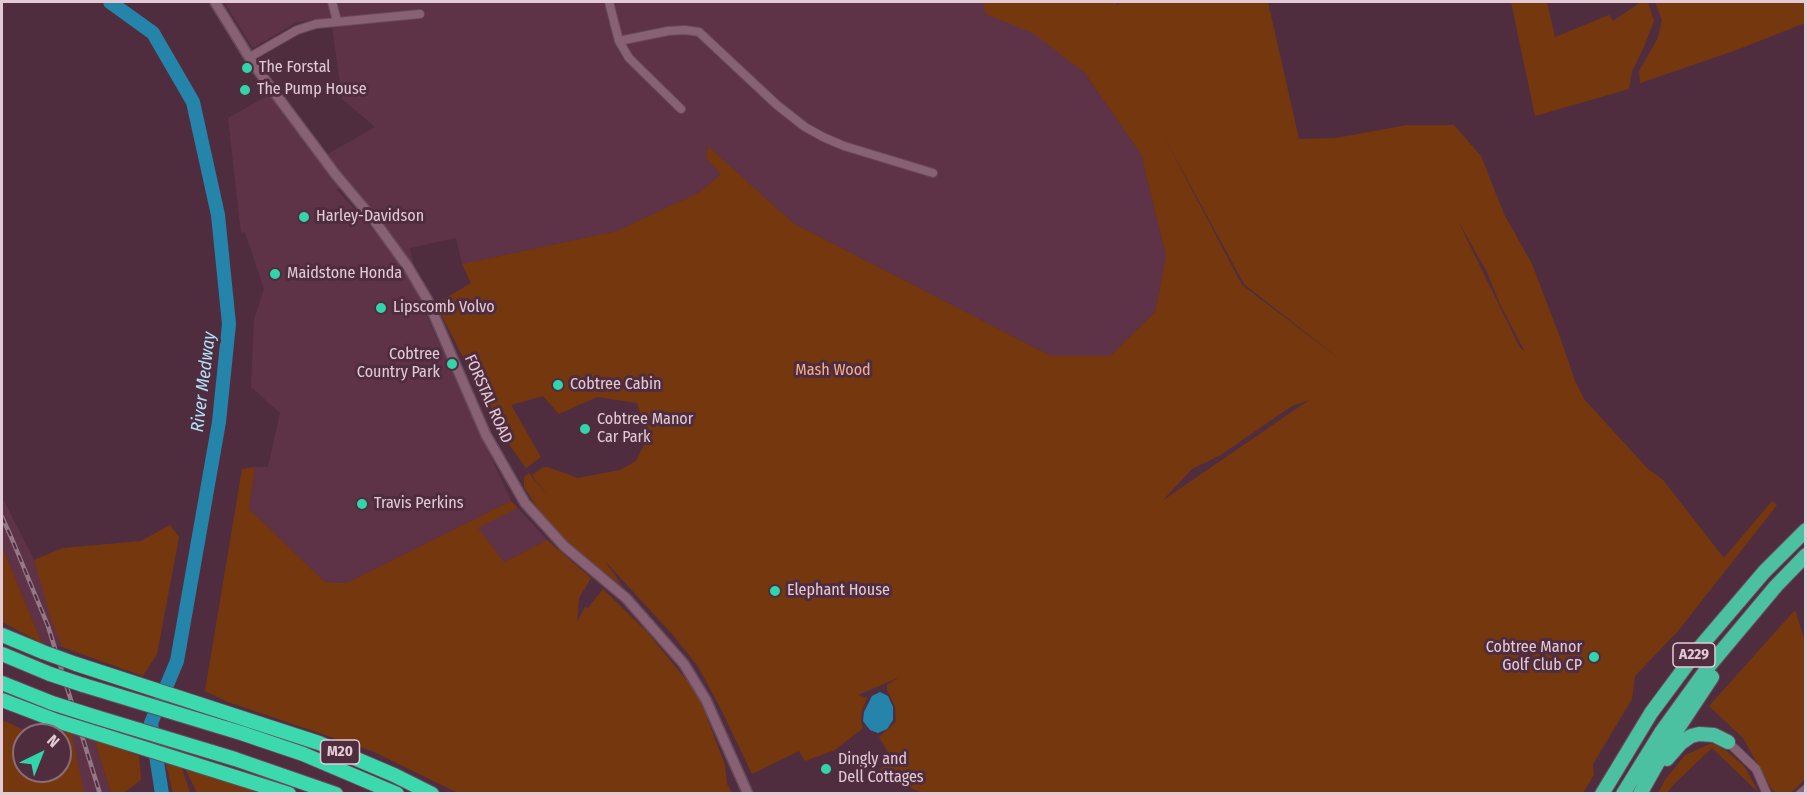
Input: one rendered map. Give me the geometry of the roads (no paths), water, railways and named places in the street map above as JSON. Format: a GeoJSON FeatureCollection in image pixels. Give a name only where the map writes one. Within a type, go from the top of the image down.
{"type":"FeatureCollection","features":[{"type":"Feature","properties":{"kind":"highway","name":"A229"},"geometry":{"type":"LineString","coordinates":[[1602,794],[1651,713],[1700,647],[1764,572],[1806,530]]}},
{"type":"Feature","properties":{"kind":"highway","name":"A229"},"geometry":{"type":"LineString","coordinates":[[1623,794],[1680,705],[1709,666],[1758,607],[1806,555]]}},
{"type":"Feature","properties":{"kind":"highway"},"geometry":{"type":"LineString","coordinates":[[1640,794],[1671,739],[1758,607]]}},
{"type":"Feature","properties":{"kind":"highway","name":"M20"},"geometry":{"type":"LineString","coordinates":[[2,635],[76,664],[245,718],[336,750],[432,794]]}},
{"type":"Feature","properties":{"kind":"highway","name":"M20"},"geometry":{"type":"LineString","coordinates":[[2,654],[50,674],[303,754],[397,794]]}},
{"type":"Feature","properties":{"kind":"highway","name":"M20"},"geometry":{"type":"LineString","coordinates":[[2,683],[52,703],[96,717],[121,733],[289,794]]}},
{"type":"Feature","properties":{"kind":"highway","name":"M20"},"geometry":{"type":"LineString","coordinates":[[2,700],[102,735],[121,733],[235,759],[336,794]]}},
{"type":"Feature","properties":{"kind":"highway"},"geometry":{"type":"LineString","coordinates":[[1645,794],[1671,753],[1691,736],[1714,735],[1728,742]]}},
{"type":"Feature","properties":{"kind":"highway"},"geometry":{"type":"LineString","coordinates":[[1593,794],[1619,764]]}},
{"type":"Feature","properties":{"kind":"street","name":"FORSTAL ROAD"},"geometry":{"type":"LineString","coordinates":[[215,2],[250,57],[336,176],[374,220],[408,267],[427,299],[486,435],[525,503],[564,546],[626,598],[684,664],[706,700],[748,794]]}},
{"type":"Feature","properties":{"kind":"street"},"geometry":{"type":"LineString","coordinates":[[332,2],[337,21]]}},
{"type":"Feature","properties":{"kind":"street"},"geometry":{"type":"LineString","coordinates":[[609,2],[619,41],[629,58],[681,109]]}},
{"type":"Feature","properties":{"kind":"street"},"geometry":{"type":"LineString","coordinates":[[250,57],[297,30],[337,21],[420,14]]}},
{"type":"Feature","properties":{"kind":"street"},"geometry":{"type":"LineString","coordinates":[[619,41],[668,31],[699,32],[777,105],[805,127],[844,146],[933,173]]}},
{"type":"Feature","properties":{"kind":"street"},"geometry":{"type":"LineString","coordinates":[[1728,742],[1756,769],[1767,794]]}},
{"type":"Feature","properties":{"kind":"street"},"geometry":{"type":"LineString","coordinates":[[1800,794],[1806,789]]}},
{"type":"Feature","properties":{"kind":"water"},"geometry":{"type":"Polygon","coordinates":[[[880,692],[888,696],[893,707],[893,720],[887,729],[878,733],[870,730],[863,721],[864,712],[872,696],[880,692]]]}},
{"type":"Feature","properties":{"kind":"waterway","name":"River Medway"},"geometry":{"type":"LineString","coordinates":[[110,2],[153,33],[193,102],[218,215],[229,324],[219,422],[177,661],[151,723],[162,794]]}},
{"type":"Feature","properties":{"kind":"railway"},"geometry":{"type":"LineString","coordinates":[[2,517],[48,626],[100,794]]}},
{"type":"Feature","properties":{"kind":"place","name":"The Forstal"},"geometry":{"type":"Point","coordinates":[247,68]}},
{"type":"Feature","properties":{"kind":"place","name":"The Pump House"},"geometry":{"type":"Point","coordinates":[245,90]}},
{"type":"Feature","properties":{"kind":"place","name":"Harley-Davidson"},"geometry":{"type":"Point","coordinates":[304,217]}},
{"type":"Feature","properties":{"kind":"place","name":"Maidstone Honda"},"geometry":{"type":"Point","coordinates":[275,274]}},
{"type":"Feature","properties":{"kind":"place","name":"Lipscomb Volvo"},"geometry":{"type":"Point","coordinates":[381,308]}},
{"type":"Feature","properties":{"kind":"place","name":"Cobtree Country Park"},"geometry":{"type":"Point","coordinates":[452,364]}},
{"type":"Feature","properties":{"kind":"place","name":"Cobtree Cabin"},"geometry":{"type":"Point","coordinates":[558,385]}},
{"type":"Feature","properties":{"kind":"place","name":"Cobtree Manor Car Park"},"geometry":{"type":"Point","coordinates":[585,429]}},
{"type":"Feature","properties":{"kind":"place","name":"Travis Perkins"},"geometry":{"type":"Point","coordinates":[362,504]}},
{"type":"Feature","properties":{"kind":"place","name":"Elephant House"},"geometry":{"type":"Point","coordinates":[775,591]}},
{"type":"Feature","properties":{"kind":"place","name":"Cobtree Manor Golf Club CP"},"geometry":{"type":"Point","coordinates":[1594,657]}},
{"type":"Feature","properties":{"kind":"place","name":"Dingly and Dell Cottages"},"geometry":{"type":"Point","coordinates":[826,769]}},
{"type":"Feature","properties":{"kind":"park label","name":"Mash Wood"},"geometry":{"type":"Point","coordinates":[833,371]}}]}
